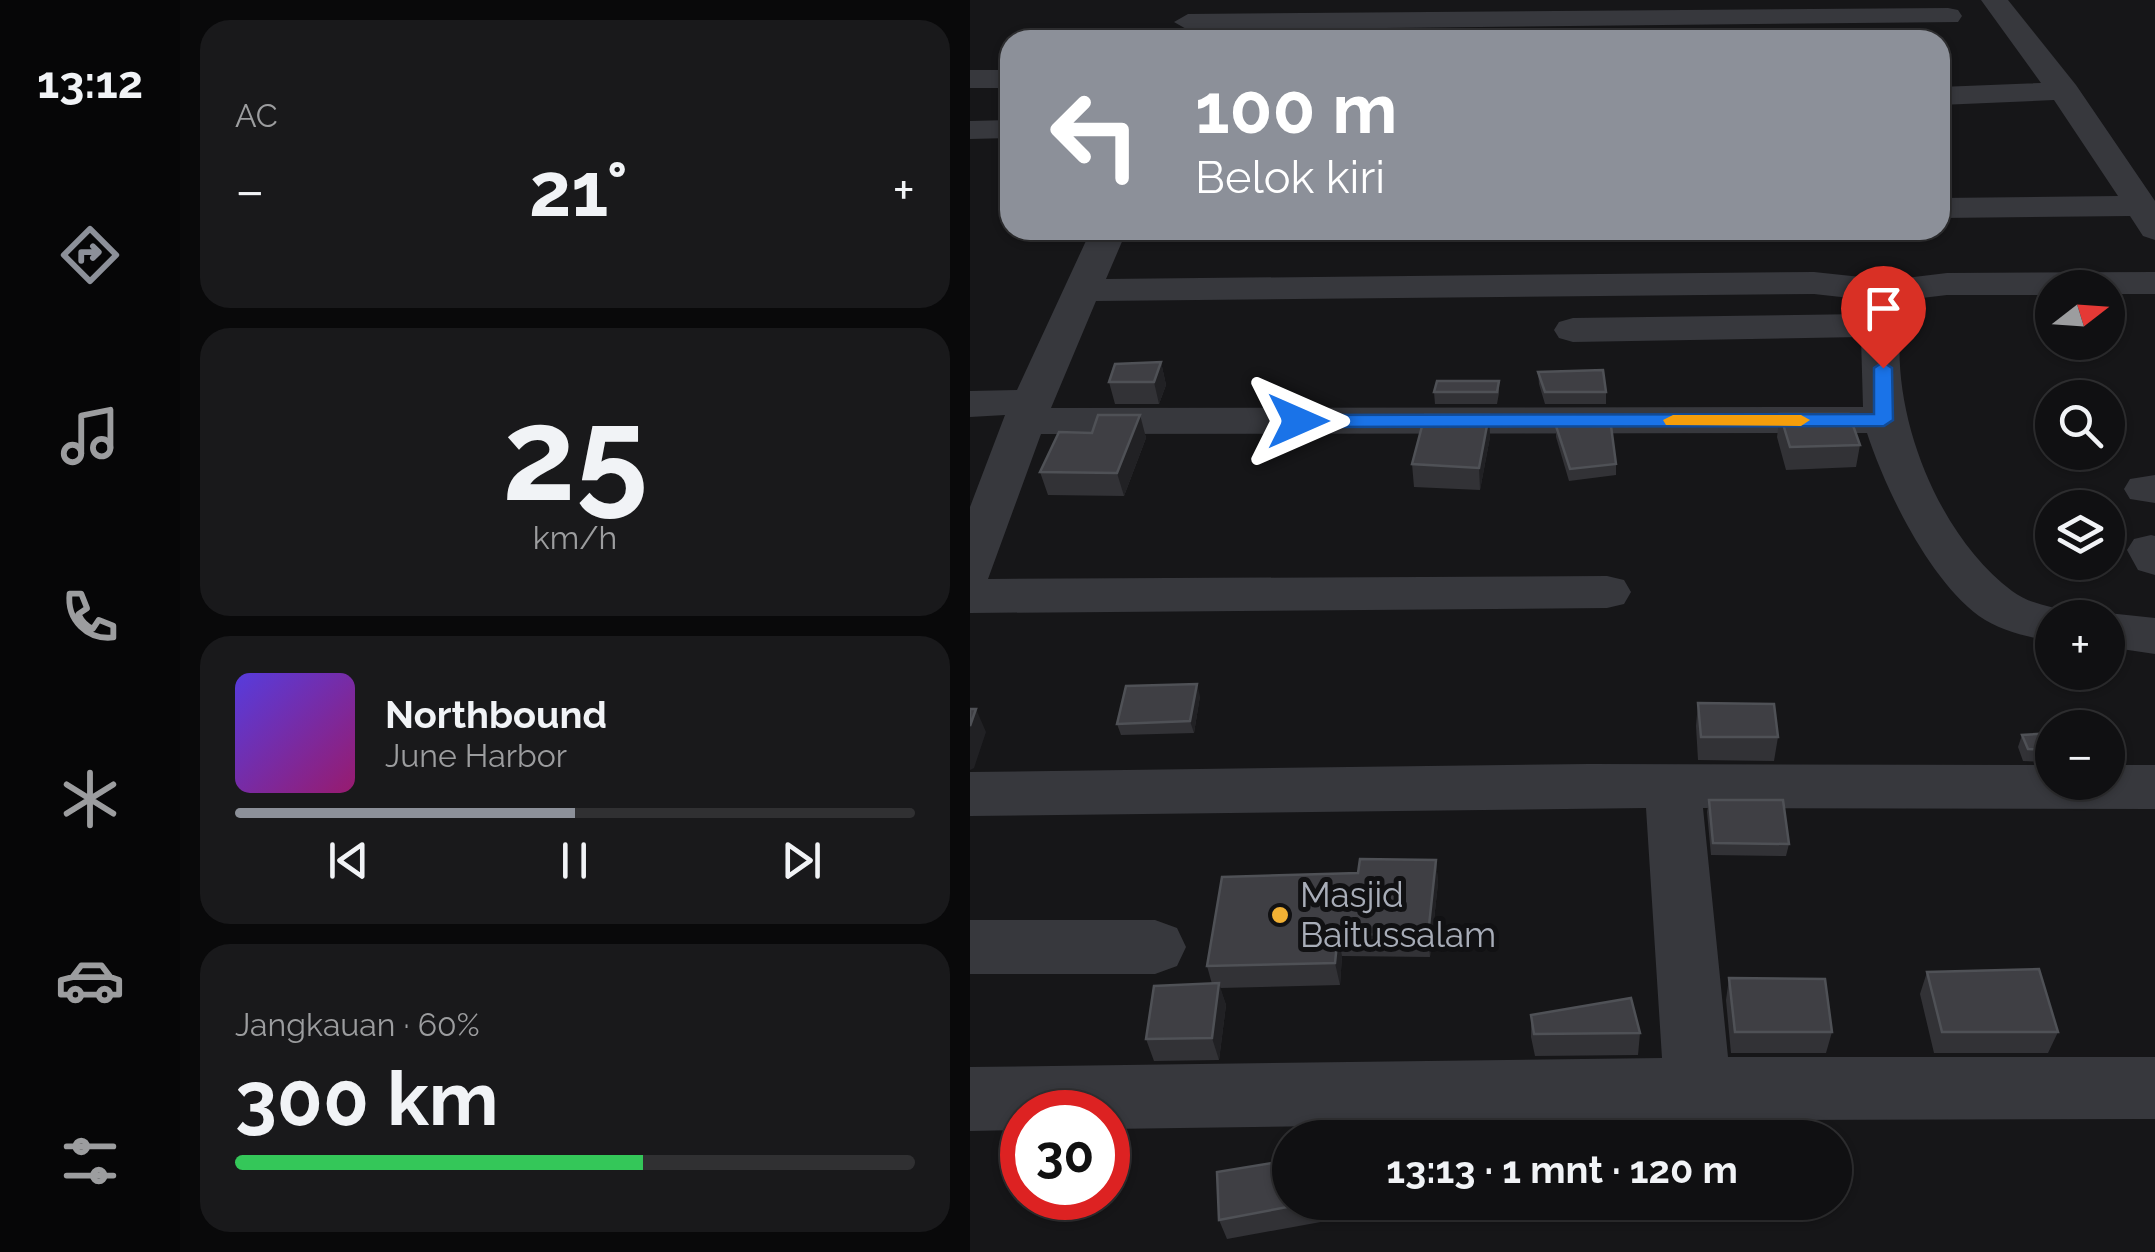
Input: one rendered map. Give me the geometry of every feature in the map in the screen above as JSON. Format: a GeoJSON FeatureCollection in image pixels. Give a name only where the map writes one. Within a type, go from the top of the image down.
{"type":"FeatureCollection","features":[{"type":"Feature","properties":{"kind":"street"},"geometry":{"type":"LineString","coordinates":[[1994,0],[2065,92],[2148,218]]}},
{"type":"Feature","properties":{"kind":"street"},"geometry":{"type":"LineString","coordinates":[[1189,21],[1948,16]]}},
{"type":"Feature","properties":{"kind":"street"},"geometry":{"type":"LineString","coordinates":[[970,79],[1000,79]]}},
{"type":"Feature","properties":{"kind":"street"},"geometry":{"type":"LineString","coordinates":[[1950,96],[2065,92]]}},
{"type":"Feature","properties":{"kind":"street"},"geometry":{"type":"LineString","coordinates":[[970,130],[1000,129]]}},
{"type":"Feature","properties":{"kind":"street"},"geometry":{"type":"LineString","coordinates":[[2118,168],[2155,166]]}},
{"type":"Feature","properties":{"kind":"street"},"geometry":{"type":"LineString","coordinates":[[1950,208],[2148,218]]}},
{"type":"Feature","properties":{"kind":"street"},"geometry":{"type":"LineString","coordinates":[[970,570],[1028,411],[1105,240]]}},
{"type":"Feature","properties":{"kind":"street"},"geometry":{"type":"LineString","coordinates":[[1084,290],[1814,282],[1885,308]]}},
{"type":"Feature","properties":{"kind":"street"},"geometry":{"type":"LineString","coordinates":[[1573,330],[1885,308],[1948,284],[2155,282]]}},
{"type":"Feature","properties":{"kind":"street"},"geometry":{"type":"LineString","coordinates":[[1885,308],[1884,420],[1893,452],[1916,497],[1974,583],[2010,613],[2035,621]]}},
{"type":"Feature","properties":{"kind":"street"},"geometry":{"type":"LineString","coordinates":[[970,404],[1028,411],[1884,420]]}},
{"type":"Feature","properties":{"kind":"street"},"geometry":{"type":"LineString","coordinates":[[970,596],[1607,592]]}},
{"type":"Feature","properties":{"kind":"street"},"geometry":{"type":"LineString","coordinates":[[2125,632],[2155,636]]}},
{"type":"Feature","properties":{"kind":"street"},"geometry":{"type":"LineString","coordinates":[[1673,786],[1700,1113]]}},
{"type":"Feature","properties":{"kind":"street"},"geometry":{"type":"LineString","coordinates":[[970,794],[1673,786],[2155,787]]}},
{"type":"Feature","properties":{"kind":"street"},"geometry":{"type":"LineString","coordinates":[[970,946],[1155,947]]}},
{"type":"Feature","properties":{"kind":"street"},"geometry":{"type":"LineString","coordinates":[[970,1099],[1700,1113],[2155,1088]]}},
{"type":"Feature","properties":{"kind":"building"},"geometry":{"type":"Polygon","coordinates":[[[1161,362],[1154,382],[1109,382],[1115,364],[1161,362]]]}},
{"type":"Feature","properties":{"kind":"building"},"geometry":{"type":"Polygon","coordinates":[[[1603,370],[1606,392],[1545,392],[1538,372],[1603,370]]]}},
{"type":"Feature","properties":{"kind":"building"},"geometry":{"type":"Polygon","coordinates":[[[1437,381],[1499,381],[1497,392],[1434,392],[1437,381]]]}},
{"type":"Feature","properties":{"kind":"building"},"geometry":{"type":"Polygon","coordinates":[[[1780,414],[1849,414],[1860,445],[1790,447],[1780,414]]]}},
{"type":"Feature","properties":{"kind":"building"},"geometry":{"type":"Polygon","coordinates":[[[1098,415],[1140,415],[1117,473],[1040,472],[1059,432],[1092,433],[1098,415]]]}},
{"type":"Feature","properties":{"kind":"building"},"geometry":{"type":"Polygon","coordinates":[[[1425,415],[1489,415],[1479,468],[1412,464],[1425,415]]]}},
{"type":"Feature","properties":{"kind":"building"},"geometry":{"type":"Polygon","coordinates":[[[1556,426],[1611,426],[1616,464],[1570,469],[1556,426]]]}},
{"type":"Feature","properties":{"kind":"building"},"geometry":{"type":"Polygon","coordinates":[[[1197,684],[1190,721],[1117,724],[1126,686],[1197,684]]]}},
{"type":"Feature","properties":{"kind":"building"},"geometry":{"type":"Polygon","coordinates":[[[1698,703],[1774,704],[1778,737],[1701,737],[1698,703]]]}},
{"type":"Feature","properties":{"kind":"building"},"geometry":{"type":"Polygon","coordinates":[[[2035,734],[2035,749],[2028,749],[2022,735],[2035,734]]]}},
{"type":"Feature","properties":{"kind":"building"},"geometry":{"type":"Polygon","coordinates":[[[1709,800],[1783,800],[1789,844],[1713,843],[1709,800]]]}},
{"type":"Feature","properties":{"kind":"building"},"geometry":{"type":"Polygon","coordinates":[[[1360,859],[1436,860],[1428,935],[1338,934],[1335,963],[1207,966],[1222,877],[1358,873],[1360,859]]]}},
{"type":"Feature","properties":{"kind":"building"},"geometry":{"type":"Polygon","coordinates":[[[2039,969],[2058,1032],[1942,1032],[1927,972],[2039,969]]]}},
{"type":"Feature","properties":{"kind":"building"},"geometry":{"type":"Polygon","coordinates":[[[1729,978],[1825,979],[1832,1032],[1735,1032],[1729,978]]]}},
{"type":"Feature","properties":{"kind":"building"},"geometry":{"type":"Polygon","coordinates":[[[1219,983],[1212,1038],[1146,1039],[1154,986],[1219,983]]]}},
{"type":"Feature","properties":{"kind":"building"},"geometry":{"type":"Polygon","coordinates":[[[1631,998],[1640,1033],[1534,1034],[1531,1015],[1631,998]]]}},
{"type":"Feature","properties":{"kind":"building"},"geometry":{"type":"Polygon","coordinates":[[[1272,1163],[1272,1210],[1219,1220],[1217,1172],[1272,1163]]]}},
{"type":"Feature","properties":{"kind":"slow traffic"},"geometry":{"type":"LineString","coordinates":[[1673,420],[1801,420]]}},
{"type":"Feature","properties":{"kind":"place","name":"Masjid Baitussalam"},"geometry":{"type":"Point","coordinates":[1280,915]}},
{"type":"Feature","properties":{"kind":"route"},"geometry":{"type":"LineString","coordinates":[[1298,421],[1884,420],[1883,368]]}}]}
